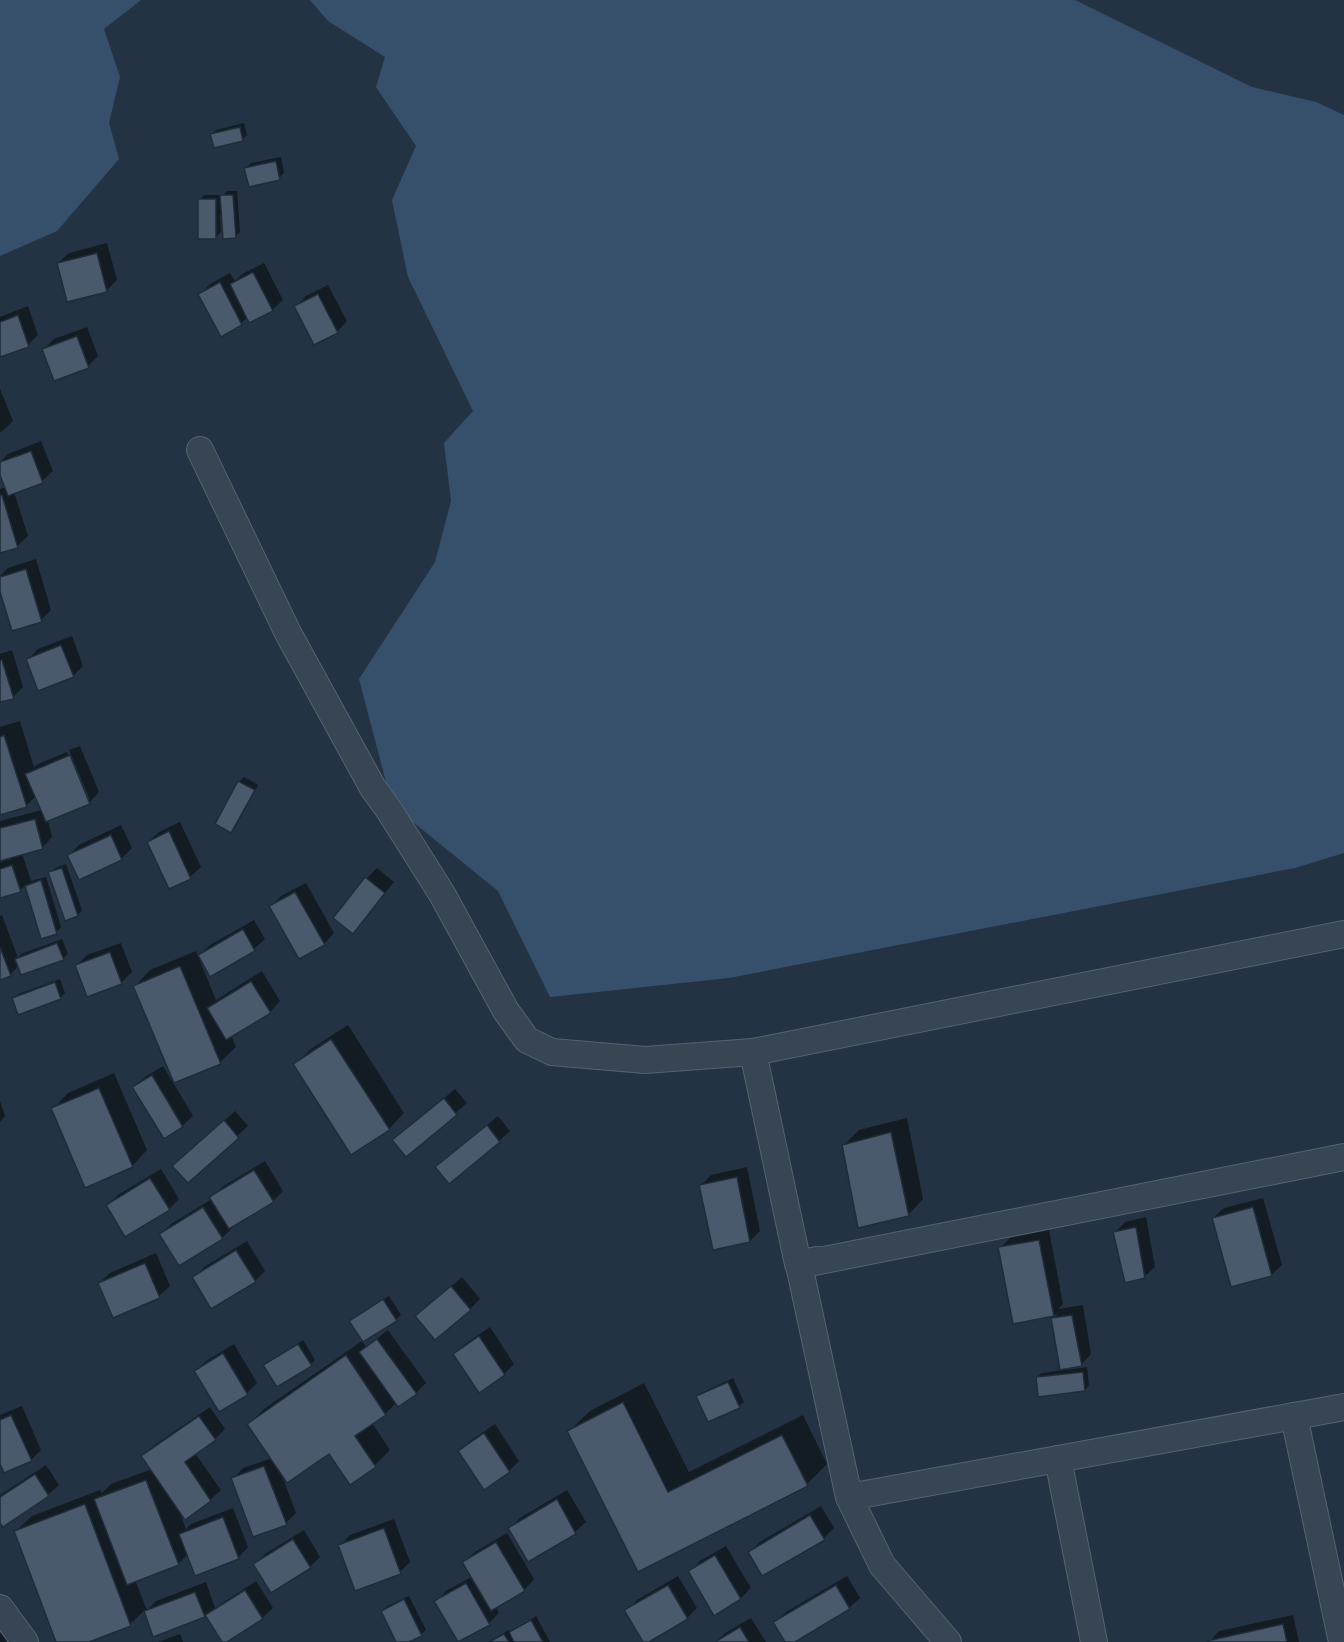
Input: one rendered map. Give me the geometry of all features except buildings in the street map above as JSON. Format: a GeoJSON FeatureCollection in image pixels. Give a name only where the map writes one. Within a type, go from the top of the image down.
{"type":"FeatureCollection","features":[{"type":"Feature","properties":{"kind":"street"},"geometry":{"type":"LineString","coordinates":[[200,450],[288,633],[373,788],[442,894],[506,1011],[527,1040],[552,1052],[645,1060],[753,1052],[1344,934]]}},
{"type":"Feature","properties":{"kind":"street"},"geometry":{"type":"LineString","coordinates":[[753,1052],[798,1264],[1344,1157]]}},
{"type":"Feature","properties":{"kind":"street"},"geometry":{"type":"LineString","coordinates":[[948,1642],[882,1565],[849,1497],[799,1265],[1344,1157]]}},
{"type":"Feature","properties":{"kind":"street"},"geometry":{"type":"LineString","coordinates":[[849,1497],[1344,1407]]}},
{"type":"Feature","properties":{"kind":"street"},"geometry":{"type":"LineString","coordinates":[[1294,1416],[1342,1642]]}},
{"type":"Feature","properties":{"kind":"street"},"geometry":{"type":"LineString","coordinates":[[1058,1459],[1094,1642]]}},
{"type":"Feature","properties":{"kind":"street"},"geometry":{"type":"LineString","coordinates":[[0,1608],[25,1642]]}},
{"type":"Feature","properties":{"kind":"water"},"geometry":{"type":"Polygon","coordinates":[[[0,0],[141,0],[104,29],[120,77],[109,123],[119,159],[57,231],[0,256],[0,0]]]}},
{"type":"Feature","properties":{"kind":"water"},"geometry":{"type":"Polygon","coordinates":[[[310,0],[1075,0],[1252,87],[1316,102],[1344,115],[1344,853],[1295,868],[729,978],[550,997],[498,891],[392,805],[359,679],[435,562],[451,501],[444,443],[473,411],[408,277],[392,200],[416,146],[376,87],[385,57],[328,21],[310,0]]]}}]}
